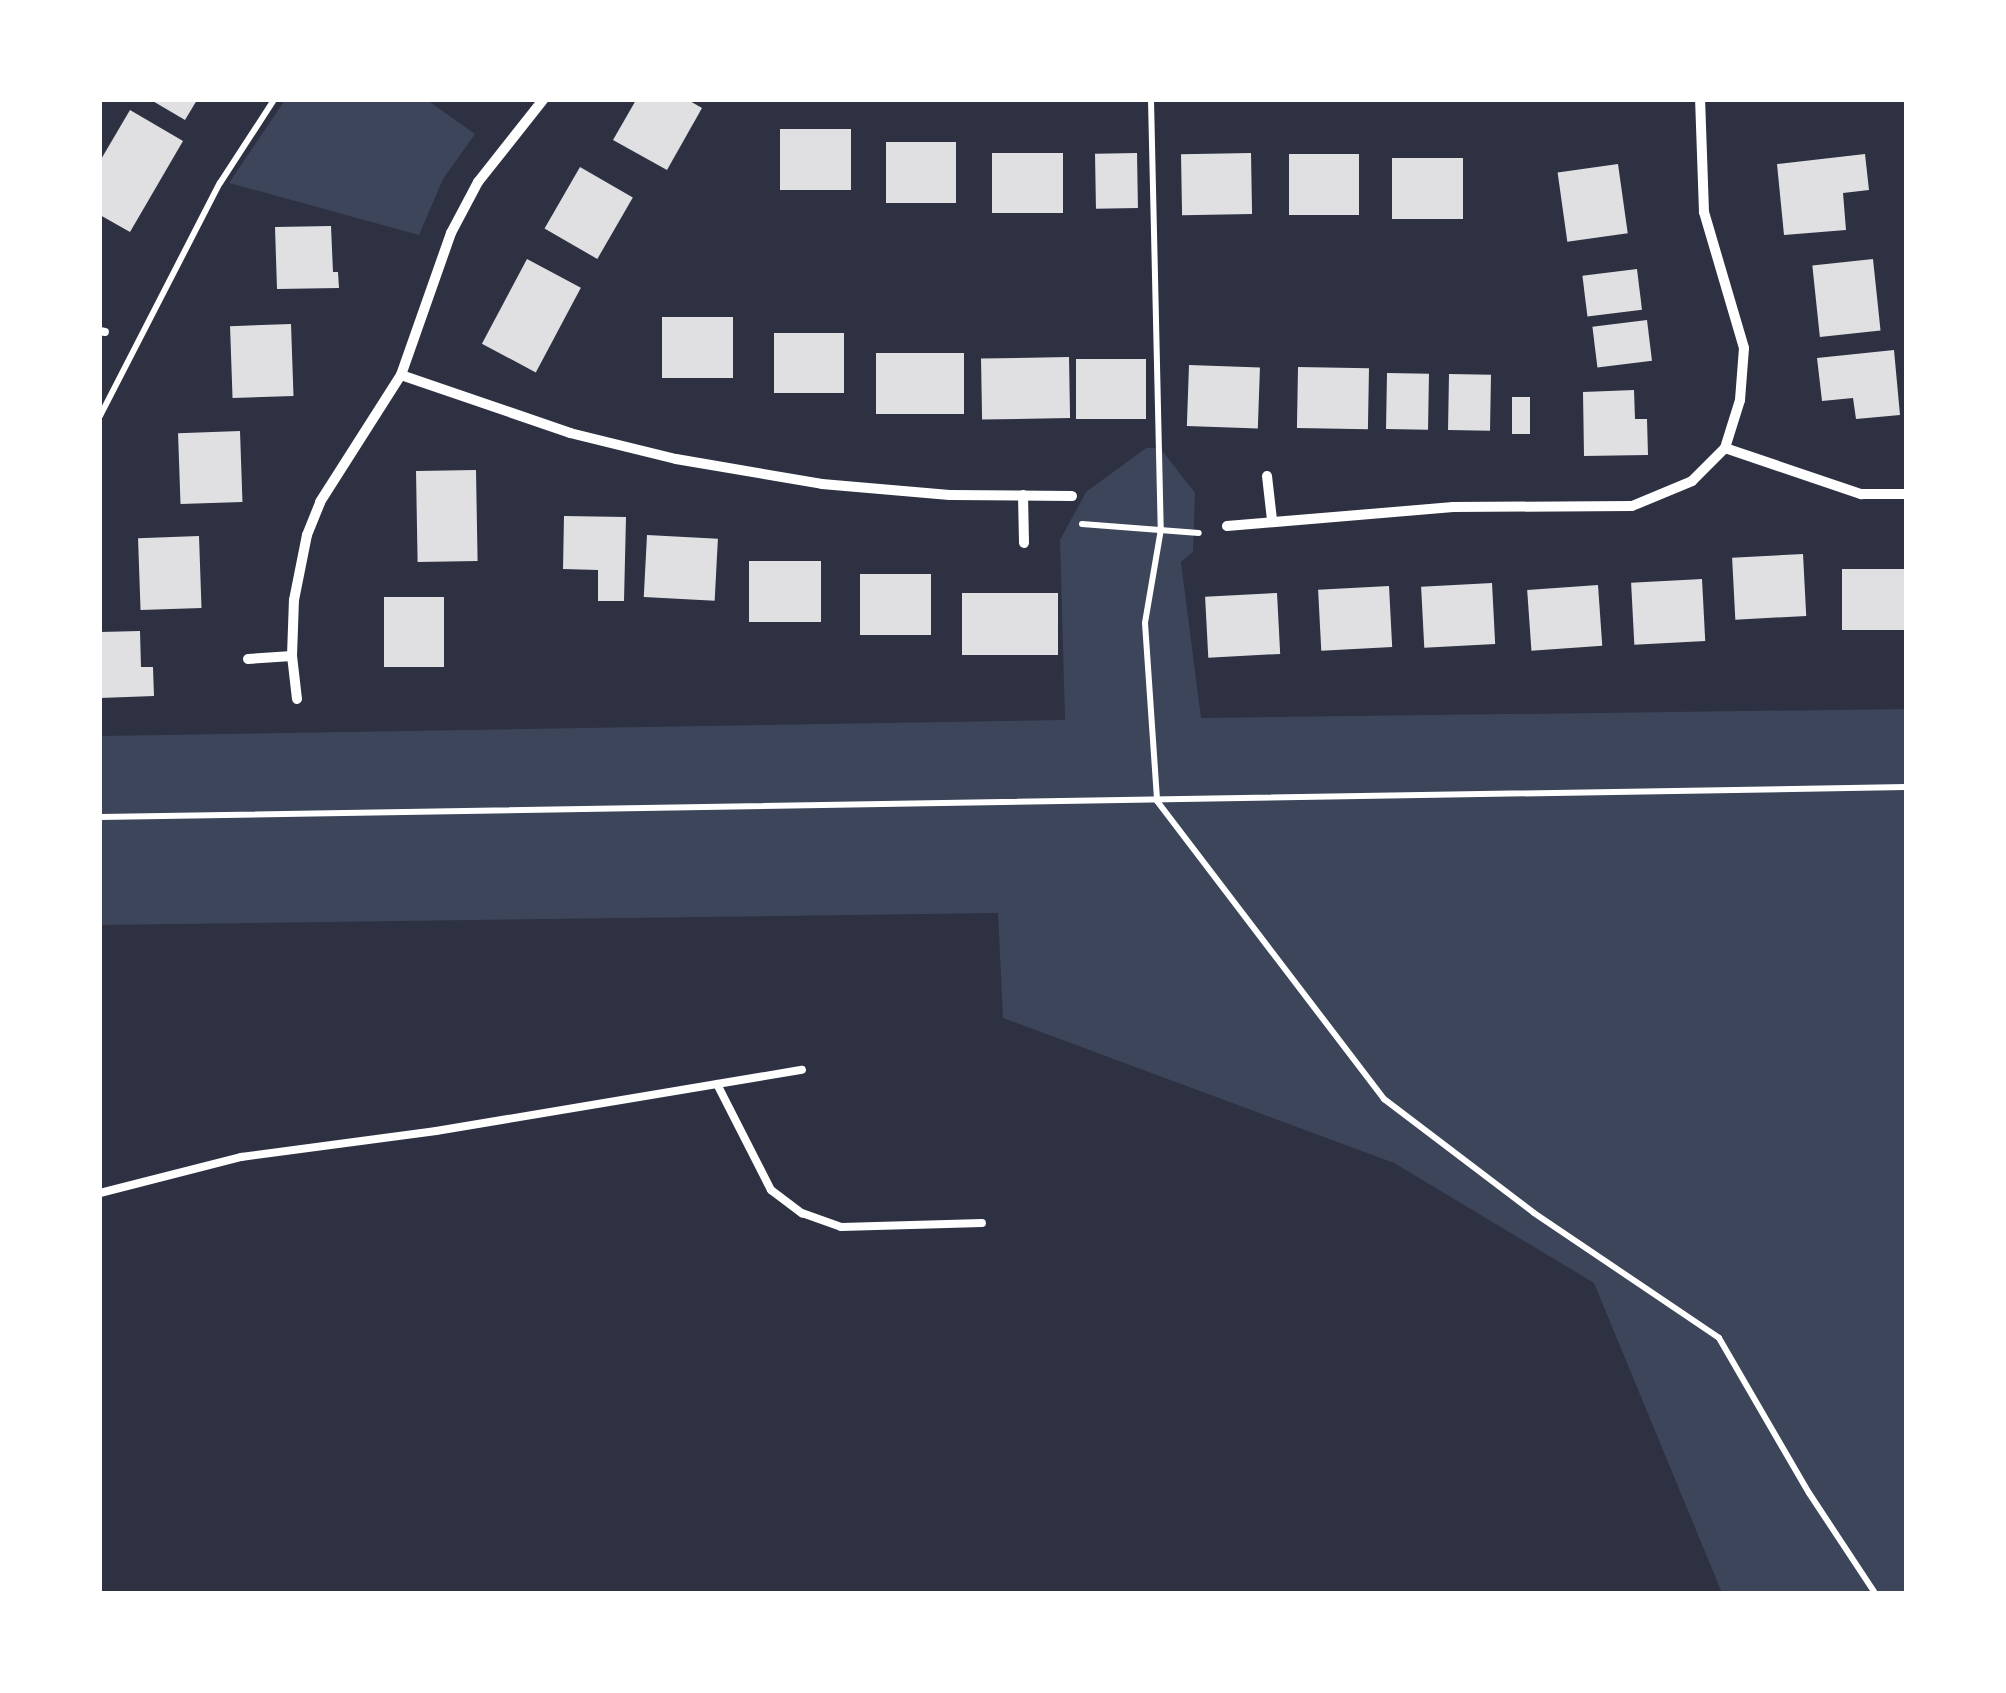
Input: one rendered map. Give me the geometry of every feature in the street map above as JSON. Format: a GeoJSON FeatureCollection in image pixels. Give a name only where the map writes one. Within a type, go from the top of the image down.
{"type":"FeatureCollection","features":[{"type":"Feature","properties":{"kind":"street"},"geometry":{"type":"LineString","coordinates":[[297,699],[292,656],[294,600],[313,518],[400,375],[451,234],[478,182],[543,100]]}},
{"type":"Feature","properties":{"kind":"street"},"geometry":{"type":"LineString","coordinates":[[1227,526],[1453,507],[1632,506],[1692,481],[1725,448],[1740,400],[1744,348],[1704,212],[1700,100]]}},
{"type":"Feature","properties":{"kind":"street"},"geometry":{"type":"LineString","coordinates":[[400,375],[570,434],[676,458],[822,484],[1072,496]]}},
{"type":"Feature","properties":{"kind":"street"},"geometry":{"type":"LineString","coordinates":[[1725,448],[1861,494],[1906,494]]}},
{"type":"Feature","properties":{"kind":"street"},"geometry":{"type":"LineString","coordinates":[[1268,476],[1272,520]]}},
{"type":"Feature","properties":{"kind":"street"},"geometry":{"type":"LineString","coordinates":[[1023,496],[1024,543]]}},
{"type":"Feature","properties":{"kind":"street"},"geometry":{"type":"LineString","coordinates":[[248,658],[292,656]]}},
{"type":"Feature","properties":{"kind":"lane"},"geometry":{"type":"LineString","coordinates":[[100,1193],[241,1156],[436,1132],[802,1070]]}},
{"type":"Feature","properties":{"kind":"lane"},"geometry":{"type":"LineString","coordinates":[[717,1084],[771,1190],[802,1213],[841,1227],[982,1223]]}},
{"type":"Feature","properties":{"kind":"path"},"geometry":{"type":"LineString","coordinates":[[100,416],[220,183],[274,100]]}},
{"type":"Feature","properties":{"kind":"path"},"geometry":{"type":"LineString","coordinates":[[1151,100],[1162,529],[1145,623],[1157,801],[1384,1098],[1534,1213],[1719,1338],[1874,1593]]}},
{"type":"Feature","properties":{"kind":"path"},"geometry":{"type":"LineString","coordinates":[[1050,496],[1071,524],[1196,534],[1227,526]]}},
{"type":"Feature","properties":{"kind":"path"},"geometry":{"type":"LineString","coordinates":[[100,818],[1906,787]]}},
{"type":"Feature","properties":{"kind":"shaded area"},"geometry":{"type":"Polygon","coordinates":[[[285,100],[427,100],[475,134],[443,179],[419,235],[229,183],[285,100]]]}},
{"type":"Feature","properties":{"kind":"shaded area"},"geometry":{"type":"Polygon","coordinates":[[[1146,448],[1160,448],[1195,493],[1193,552],[1181,562],[1201,718],[1906,709],[1906,1593],[1722,1593],[1594,1283],[1394,1163],[1003,1018],[998,913],[100,925],[100,736],[1065,720],[1060,540],[1086,492],[1146,448]]]}},
{"type":"Feature","properties":{"kind":"building"},"geometry":{"type":"Polygon","coordinates":[[[151,100],[197,100],[185,120],[151,100]]]}},
{"type":"Feature","properties":{"kind":"building"},"geometry":{"type":"Polygon","coordinates":[[[636,100],[688,100],[702,108],[667,170],[613,140],[636,100]]]}},
{"type":"Feature","properties":{"kind":"building"},"geometry":{"type":"Polygon","coordinates":[[[130,110],[183,141],[130,232],[100,215],[100,161],[130,110]]]}},
{"type":"Feature","properties":{"kind":"building"},"geometry":{"type":"Polygon","coordinates":[[[780,129],[851,129],[851,190],[780,190],[780,129]]]}},
{"type":"Feature","properties":{"kind":"building"},"geometry":{"type":"Polygon","coordinates":[[[886,142],[956,142],[956,203],[886,203],[886,142]]]}},
{"type":"Feature","properties":{"kind":"building"},"geometry":{"type":"Polygon","coordinates":[[[992,153],[1063,153],[1063,213],[992,213],[992,153]]]}},
{"type":"Feature","properties":{"kind":"building"},"geometry":{"type":"Polygon","coordinates":[[[1137,153],[1138,208],[1096,209],[1095,154],[1137,153]]]}},
{"type":"Feature","properties":{"kind":"building"},"geometry":{"type":"Polygon","coordinates":[[[1251,153],[1252,214],[1182,215],[1181,154],[1251,153]]]}},
{"type":"Feature","properties":{"kind":"building"},"geometry":{"type":"Polygon","coordinates":[[[1289,154],[1359,154],[1359,215],[1289,215],[1289,154]]]}},
{"type":"Feature","properties":{"kind":"building"},"geometry":{"type":"Polygon","coordinates":[[[1865,154],[1869,190],[1843,193],[1846,230],[1784,235],[1777,164],[1865,154]]]}},
{"type":"Feature","properties":{"kind":"building"},"geometry":{"type":"Polygon","coordinates":[[[1392,158],[1463,158],[1463,219],[1392,219],[1392,158]]]}},
{"type":"Feature","properties":{"kind":"building"},"geometry":{"type":"Polygon","coordinates":[[[1618,164],[1628,233],[1567,242],[1558,172],[1618,164]]]}},
{"type":"Feature","properties":{"kind":"building"},"geometry":{"type":"Polygon","coordinates":[[[580,167],[633,198],[597,259],[544,228],[580,167]]]}},
{"type":"Feature","properties":{"kind":"building"},"geometry":{"type":"Polygon","coordinates":[[[331,226],[333,272],[338,272],[339,288],[277,289],[275,227],[331,226]]]}},
{"type":"Feature","properties":{"kind":"building"},"geometry":{"type":"Polygon","coordinates":[[[527,259],[581,288],[536,372],[482,344],[527,259]]]}},
{"type":"Feature","properties":{"kind":"building"},"geometry":{"type":"Polygon","coordinates":[[[1873,259],[1881,331],[1820,337],[1812,265],[1873,259]]]}},
{"type":"Feature","properties":{"kind":"building"},"geometry":{"type":"Polygon","coordinates":[[[1637,269],[1642,310],[1587,316],[1582,276],[1637,269]]]}},
{"type":"Feature","properties":{"kind":"building"},"geometry":{"type":"Polygon","coordinates":[[[662,317],[733,317],[733,378],[662,378],[662,317]]]}},
{"type":"Feature","properties":{"kind":"building"},"geometry":{"type":"Polygon","coordinates":[[[1647,320],[1652,361],[1597,367],[1592,327],[1647,320]]]}},
{"type":"Feature","properties":{"kind":"building"},"geometry":{"type":"Polygon","coordinates":[[[291,324],[294,396],[233,398],[230,326],[291,324]]]}},
{"type":"Feature","properties":{"kind":"building"},"geometry":{"type":"Polygon","coordinates":[[[774,333],[844,333],[844,393],[774,393],[774,333]]]}},
{"type":"Feature","properties":{"kind":"building"},"geometry":{"type":"Polygon","coordinates":[[[1894,350],[1900,415],[1856,419],[1853,398],[1822,401],[1817,358],[1894,350]]]}},
{"type":"Feature","properties":{"kind":"building"},"geometry":{"type":"Polygon","coordinates":[[[876,353],[964,353],[964,414],[876,414],[876,353]]]}},
{"type":"Feature","properties":{"kind":"building"},"geometry":{"type":"Polygon","coordinates":[[[1069,357],[1070,418],[982,420],[981,359],[1069,357]]]}},
{"type":"Feature","properties":{"kind":"building"},"geometry":{"type":"Polygon","coordinates":[[[1076,359],[1146,359],[1146,419],[1076,419],[1076,359]]]}},
{"type":"Feature","properties":{"kind":"building"},"geometry":{"type":"Polygon","coordinates":[[[1189,365],[1260,367],[1258,428],[1187,426],[1189,365]]]}},
{"type":"Feature","properties":{"kind":"building"},"geometry":{"type":"Polygon","coordinates":[[[1298,367],[1369,368],[1368,429],[1297,428],[1298,367]]]}},
{"type":"Feature","properties":{"kind":"building"},"geometry":{"type":"Polygon","coordinates":[[[1387,373],[1429,374],[1428,430],[1386,429],[1387,373]]]}},
{"type":"Feature","properties":{"kind":"building"},"geometry":{"type":"Polygon","coordinates":[[[1449,374],[1491,375],[1490,431],[1448,430],[1449,374]]]}},
{"type":"Feature","properties":{"kind":"building"},"geometry":{"type":"Polygon","coordinates":[[[1634,390],[1635,419],[1647,419],[1648,455],[1584,456],[1583,392],[1634,390]]]}},
{"type":"Feature","properties":{"kind":"building"},"geometry":{"type":"Polygon","coordinates":[[[1512,397],[1530,397],[1530,434],[1512,434],[1512,397]]]}},
{"type":"Feature","properties":{"kind":"building"},"geometry":{"type":"Polygon","coordinates":[[[240,431],[242,502],[181,504],[178,433],[240,431]]]}},
{"type":"Feature","properties":{"kind":"building"},"geometry":{"type":"Polygon","coordinates":[[[476,470],[478,561],[418,562],[416,471],[476,470]]]}},
{"type":"Feature","properties":{"kind":"building"},"geometry":{"type":"Polygon","coordinates":[[[564,516],[626,517],[624,601],[598,601],[598,570],[563,569],[564,516]]]}},
{"type":"Feature","properties":{"kind":"building"},"geometry":{"type":"Polygon","coordinates":[[[647,535],[718,539],[715,601],[644,597],[647,535]]]}},
{"type":"Feature","properties":{"kind":"building"},"geometry":{"type":"Polygon","coordinates":[[[199,536],[202,608],[141,610],[138,538],[199,536]]]}},
{"type":"Feature","properties":{"kind":"building"},"geometry":{"type":"Polygon","coordinates":[[[1803,554],[1806,616],[1735,620],[1732,558],[1803,554]]]}},
{"type":"Feature","properties":{"kind":"building"},"geometry":{"type":"Polygon","coordinates":[[[749,561],[821,561],[821,622],[749,622],[749,561]]]}},
{"type":"Feature","properties":{"kind":"building"},"geometry":{"type":"Polygon","coordinates":[[[1842,569],[1906,569],[1906,630],[1842,630],[1842,569]]]}},
{"type":"Feature","properties":{"kind":"building"},"geometry":{"type":"Polygon","coordinates":[[[860,574],[931,574],[931,635],[860,635],[860,574]]]}},
{"type":"Feature","properties":{"kind":"building"},"geometry":{"type":"Polygon","coordinates":[[[1702,579],[1705,641],[1634,645],[1631,583],[1702,579]]]}},
{"type":"Feature","properties":{"kind":"building"},"geometry":{"type":"Polygon","coordinates":[[[1492,583],[1495,644],[1424,648],[1421,587],[1492,583]]]}},
{"type":"Feature","properties":{"kind":"building"},"geometry":{"type":"Polygon","coordinates":[[[1598,585],[1602,646],[1531,651],[1527,590],[1598,585]]]}},
{"type":"Feature","properties":{"kind":"building"},"geometry":{"type":"Polygon","coordinates":[[[1389,586],[1392,647],[1321,651],[1318,590],[1389,586]]]}},
{"type":"Feature","properties":{"kind":"building"},"geometry":{"type":"Polygon","coordinates":[[[962,593],[1058,593],[1058,655],[962,655],[962,593]]]}},
{"type":"Feature","properties":{"kind":"building"},"geometry":{"type":"Polygon","coordinates":[[[1277,593],[1280,654],[1208,658],[1205,597],[1277,593]]]}},
{"type":"Feature","properties":{"kind":"building"},"geometry":{"type":"Polygon","coordinates":[[[384,597],[444,597],[444,667],[384,667],[384,597]]]}},
{"type":"Feature","properties":{"kind":"building"},"geometry":{"type":"Polygon","coordinates":[[[140,631],[141,667],[153,667],[154,696],[100,698],[100,632],[140,631]]]}}]}
